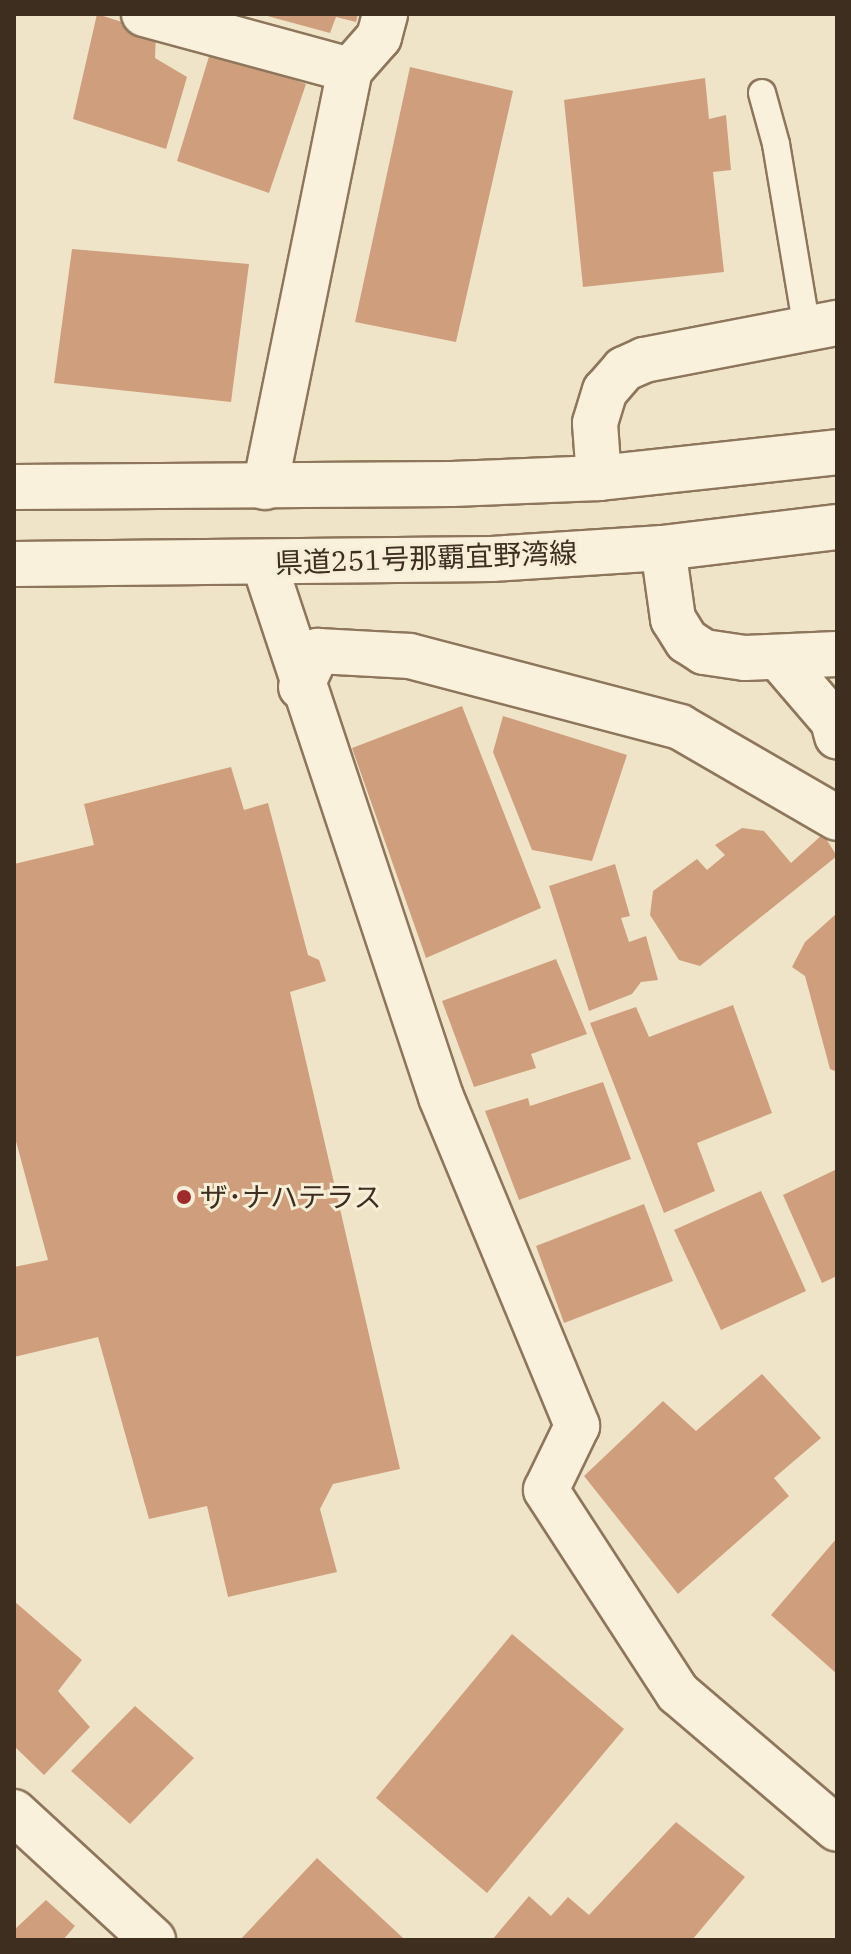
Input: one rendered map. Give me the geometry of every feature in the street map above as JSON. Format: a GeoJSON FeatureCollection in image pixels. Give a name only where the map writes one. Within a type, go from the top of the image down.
{"type":"FeatureCollection","features":[{"type":"Feature","properties":{"kind":"street"},"geometry":{"type":"LineString","coordinates":[[144,14],[350,70]]}},
{"type":"Feature","properties":{"kind":"street"},"geometry":{"type":"LineString","coordinates":[[265,487],[350,70],[379,37],[385,14]]}},
{"type":"Feature","properties":{"kind":"street"},"geometry":{"type":"LineString","coordinates":[[599,478],[595,423],[605,391],[624,369],[644,360],[822,326]]}},
{"type":"Feature","properties":{"kind":"street"},"geometry":{"type":"LineString","coordinates":[[14,487],[265,487],[599,478],[837,452]]}},
{"type":"Feature","properties":{"kind":"street","name":"県道251号那覇宜野湾線"},"geometry":{"type":"LineString","coordinates":[[14,564],[492,559],[663,548],[837,527]]}},
{"type":"Feature","properties":{"kind":"street"},"geometry":{"type":"LineString","coordinates":[[663,548],[673,619],[687,641],[704,652],[779,658],[837,654]]}},
{"type":"Feature","properties":{"kind":"street"},"geometry":{"type":"LineString","coordinates":[[264,563],[301,687],[441,1097],[577,1426],[546,1490],[678,1693],[837,1829]]}},
{"type":"Feature","properties":{"kind":"street"},"geometry":{"type":"LineString","coordinates":[[301,687],[318,651],[410,656],[680,727],[837,818]]}},
{"type":"Feature","properties":{"kind":"street"},"geometry":{"type":"LineString","coordinates":[[779,658],[833,721],[837,736]]}},
{"type":"Feature","properties":{"kind":"street"},"geometry":{"type":"LineString","coordinates":[[14,1812],[153,1940]]}},
{"type":"Feature","properties":{"kind":"lane"},"geometry":{"type":"LineString","coordinates":[[762,93],[822,326]]}},
{"type":"Feature","properties":{"kind":"building"},"geometry":{"type":"Polygon","coordinates":[[[97,14],[156,33],[155,58],[187,77],[166,149],[73,119],[97,14]]]}},
{"type":"Feature","properties":{"kind":"building"},"geometry":{"type":"Polygon","coordinates":[[[260,14],[358,14],[356,22],[336,17],[330,33],[260,14]]]}},
{"type":"Feature","properties":{"kind":"building"},"geometry":{"type":"Polygon","coordinates":[[[211,50],[306,84],[269,193],[177,161],[211,50]]]}},
{"type":"Feature","properties":{"kind":"building"},"geometry":{"type":"Polygon","coordinates":[[[410,67],[513,91],[456,342],[355,322],[410,67]]]}},
{"type":"Feature","properties":{"kind":"building"},"geometry":{"type":"Polygon","coordinates":[[[705,78],[709,119],[726,115],[731,170],[713,172],[724,272],[583,287],[564,100],[705,78]]]}},
{"type":"Feature","properties":{"kind":"building"},"geometry":{"type":"Polygon","coordinates":[[[72,249],[249,264],[231,402],[54,383],[72,249]]]}},
{"type":"Feature","properties":{"kind":"building"},"geometry":{"type":"Polygon","coordinates":[[[462,706],[541,908],[426,958],[352,748],[462,706]]]}},
{"type":"Feature","properties":{"kind":"building"},"geometry":{"type":"Polygon","coordinates":[[[503,716],[627,755],[592,861],[532,850],[493,752],[503,716]]]}},
{"type":"Feature","properties":{"kind":"building","name":"ザ･ナハテラス"},"geometry":{"type":"Polygon","coordinates":[[[231,767],[244,810],[268,803],[308,955],[319,960],[326,981],[290,992],[400,1469],[333,1484],[320,1509],[337,1572],[228,1597],[207,1506],[149,1519],[98,1337],[14,1357],[14,1267],[48,1260],[14,1134],[14,864],[94,845],[84,804],[231,767]]]}},
{"type":"Feature","properties":{"kind":"building"},"geometry":{"type":"Polygon","coordinates":[[[742,828],[764,831],[791,863],[823,834],[837,856],[700,966],[679,960],[650,915],[653,891],[697,859],[707,870],[725,855],[715,845],[742,828]]]}},
{"type":"Feature","properties":{"kind":"building"},"geometry":{"type":"Polygon","coordinates":[[[615,864],[630,916],[621,918],[629,942],[646,936],[658,980],[641,982],[632,994],[589,1011],[549,886],[615,864]]]}},
{"type":"Feature","properties":{"kind":"building"},"geometry":{"type":"Polygon","coordinates":[[[837,913],[837,1072],[830,1069],[805,976],[792,967],[805,942],[837,913]]]}},
{"type":"Feature","properties":{"kind":"building"},"geometry":{"type":"Polygon","coordinates":[[[556,959],[587,1034],[531,1054],[536,1068],[474,1087],[442,1001],[556,959]]]}},
{"type":"Feature","properties":{"kind":"building"},"geometry":{"type":"Polygon","coordinates":[[[733,1005],[772,1113],[697,1143],[715,1191],[664,1213],[590,1023],[636,1007],[649,1037],[733,1005]]]}},
{"type":"Feature","properties":{"kind":"building"},"geometry":{"type":"Polygon","coordinates":[[[603,1082],[631,1159],[519,1200],[485,1111],[528,1098],[530,1106],[603,1082]]]}},
{"type":"Feature","properties":{"kind":"building"},"geometry":{"type":"Polygon","coordinates":[[[837,1169],[837,1276],[822,1283],[783,1195],[837,1169]]]}},
{"type":"Feature","properties":{"kind":"building"},"geometry":{"type":"Polygon","coordinates":[[[761,1191],[806,1291],[721,1330],[674,1230],[761,1191]]]}},
{"type":"Feature","properties":{"kind":"building"},"geometry":{"type":"Polygon","coordinates":[[[644,1204],[673,1281],[564,1323],[536,1246],[644,1204]]]}},
{"type":"Feature","properties":{"kind":"building"},"geometry":{"type":"Polygon","coordinates":[[[762,1374],[821,1438],[774,1478],[789,1496],[678,1594],[584,1476],[663,1401],[696,1431],[762,1374]]]}},
{"type":"Feature","properties":{"kind":"building"},"geometry":{"type":"Polygon","coordinates":[[[837,1538],[837,1674],[771,1615],[837,1538]]]}},
{"type":"Feature","properties":{"kind":"building"},"geometry":{"type":"Polygon","coordinates":[[[14,1601],[82,1660],[58,1691],[90,1727],[44,1775],[14,1746],[14,1601]]]}},
{"type":"Feature","properties":{"kind":"building"},"geometry":{"type":"Polygon","coordinates":[[[512,1634],[624,1729],[487,1893],[376,1798],[512,1634]]]}},
{"type":"Feature","properties":{"kind":"building"},"geometry":{"type":"Polygon","coordinates":[[[135,1706],[194,1758],[130,1824],[71,1771],[135,1706]]]}},
{"type":"Feature","properties":{"kind":"building"},"geometry":{"type":"Polygon","coordinates":[[[676,1822],[745,1877],[692,1940],[492,1940],[529,1896],[551,1916],[568,1897],[589,1915],[676,1822]]]}},
{"type":"Feature","properties":{"kind":"building"},"geometry":{"type":"Polygon","coordinates":[[[317,1858],[403,1938],[240,1940],[317,1858]]]}},
{"type":"Feature","properties":{"kind":"building"},"geometry":{"type":"Polygon","coordinates":[[[46,1900],[75,1926],[63,1940],[14,1940],[14,1930],[46,1900]]]}},
{"type":"Feature","properties":{"kind":"place","name":"ザ･ナハテラス"},"geometry":{"type":"Point","coordinates":[184,1197]}}]}
